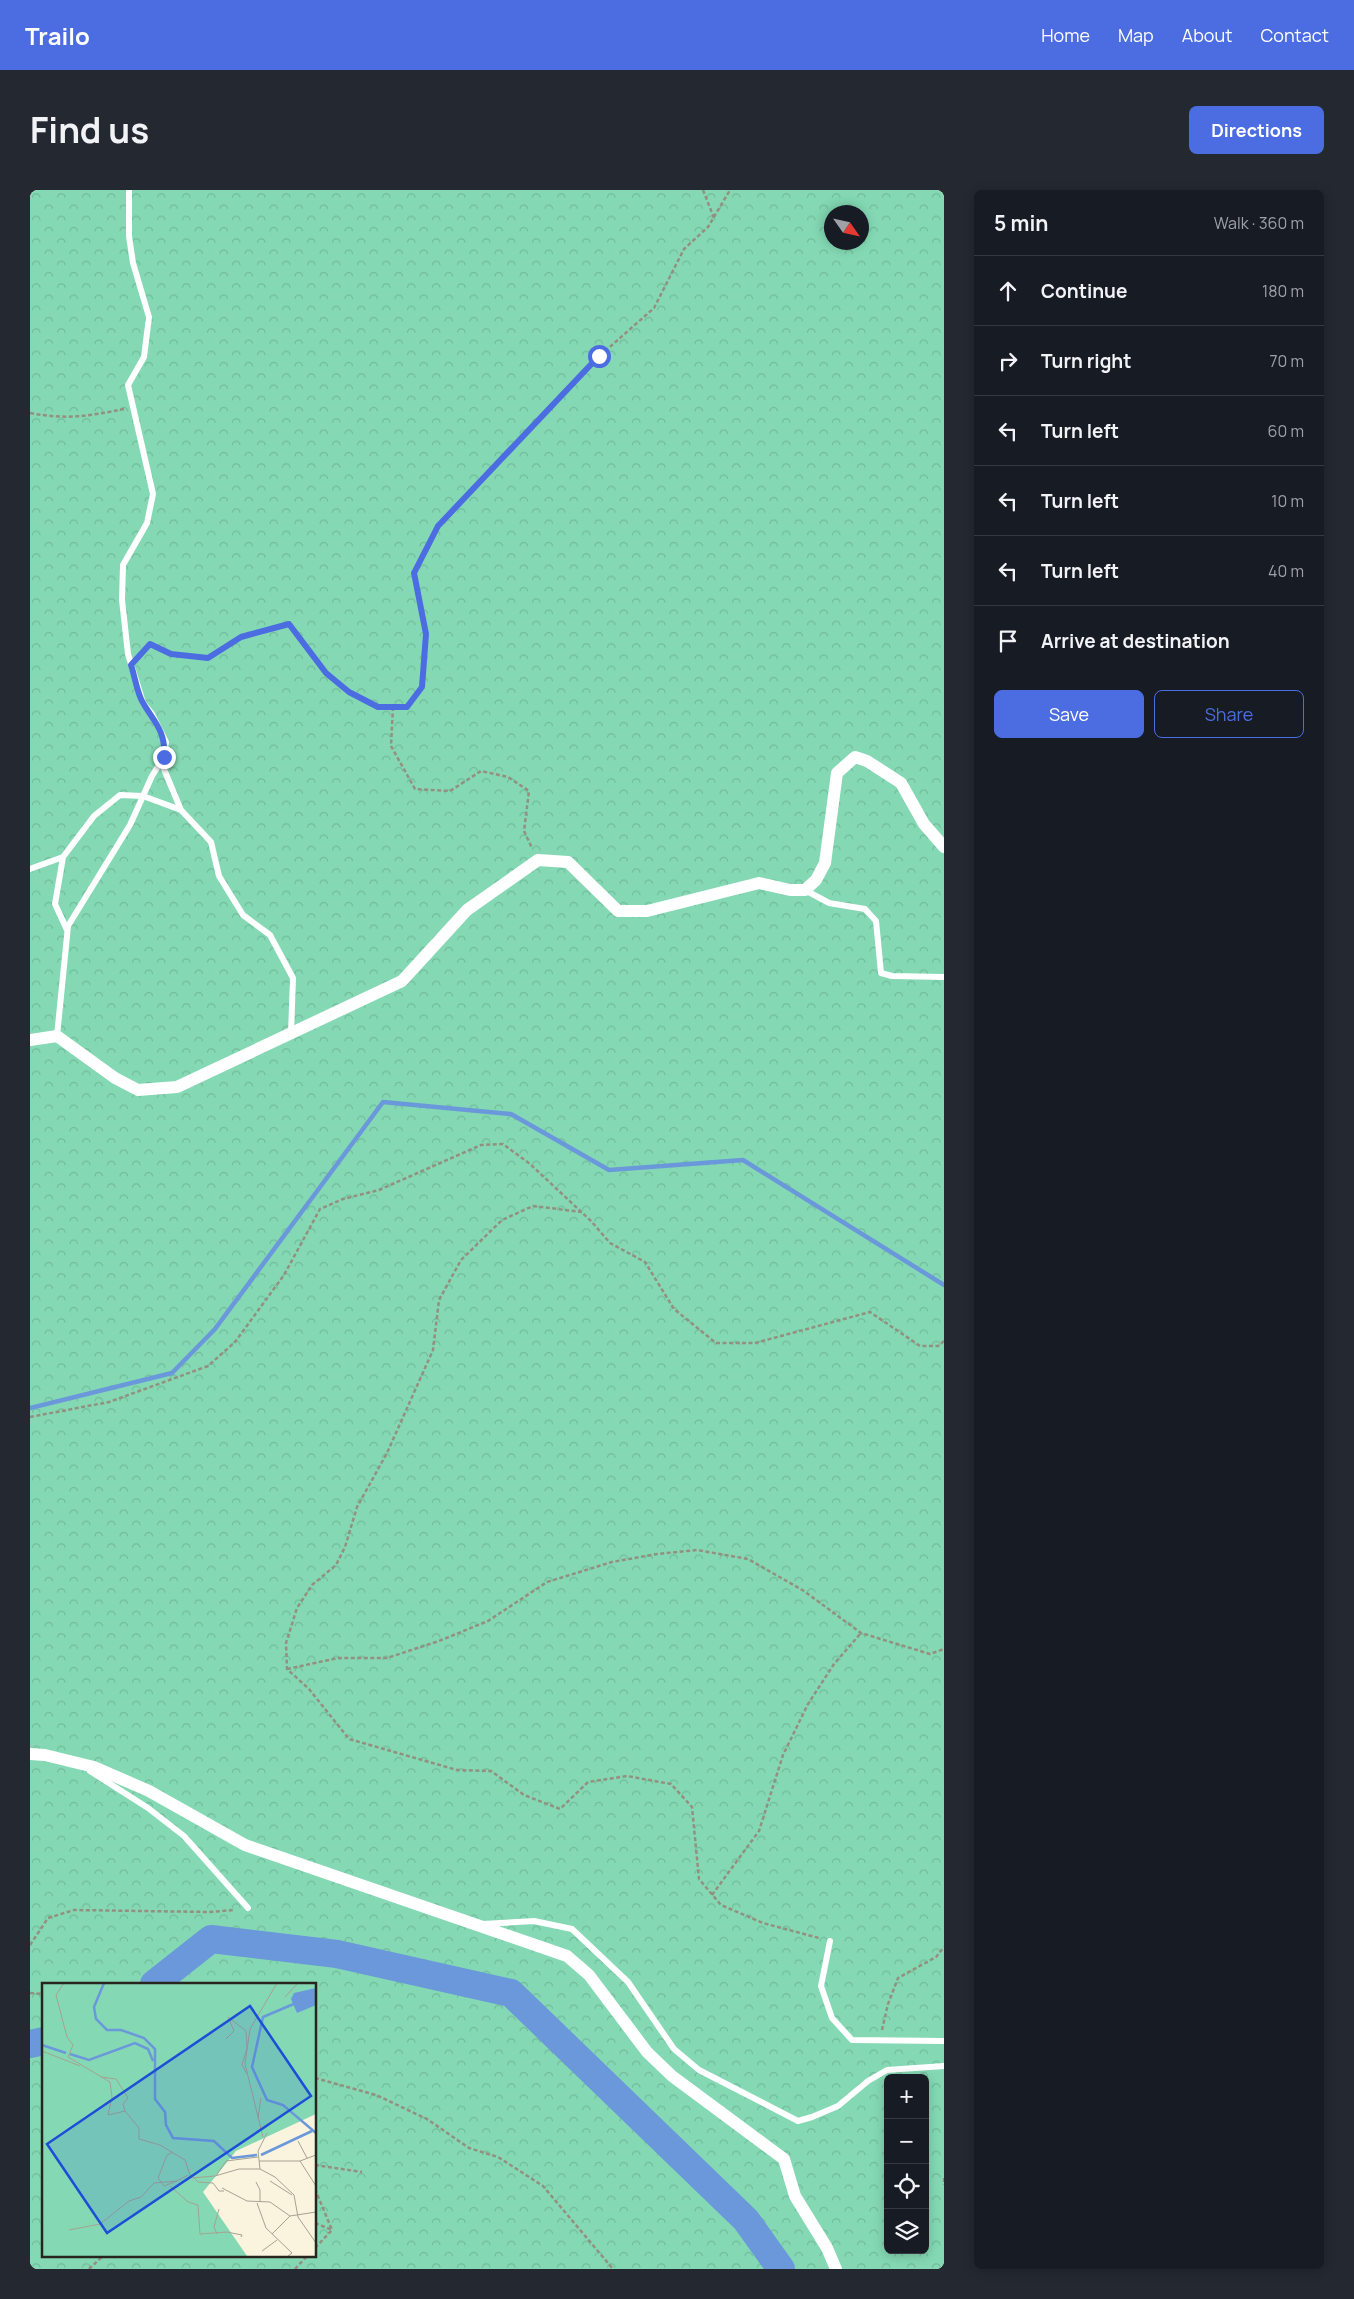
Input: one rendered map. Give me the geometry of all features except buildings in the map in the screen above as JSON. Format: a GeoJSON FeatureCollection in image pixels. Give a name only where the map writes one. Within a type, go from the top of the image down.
{"type":"FeatureCollection","features":[{"type":"Feature","properties":{"kind":"street"},"geometry":{"type":"LineString","coordinates":[[30,1040],[57,1036],[115,1078],[138,1090],[177,1087],[402,981],[467,910],[538,860],[568,862],[618,911],[647,911],[759,883],[790,890],[805,890],[816,880],[825,863],[837,773],[855,757],[866,761],[901,783],[924,824],[944,847]]}},
{"type":"Feature","properties":{"kind":"street"},"geometry":{"type":"LineString","coordinates":[[30,1754],[45,1755],[94,1767],[150,1791],[245,1845],[567,1956],[589,1975],[647,2052],[672,2076],[784,2159],[795,2196],[827,2248],[836,2269]]}},
{"type":"Feature","properties":{"kind":"lane"},"geometry":{"type":"LineString","coordinates":[[57,1036],[68,926],[130,825],[152,776],[164,757],[166,742],[152,714],[143,703],[131,665],[122,600],[123,565],[147,523],[153,494],[128,385],[144,358],[149,317],[133,263],[129,236],[129,190]]}},
{"type":"Feature","properties":{"kind":"lane"},"geometry":{"type":"LineString","coordinates":[[161,762],[181,810],[210,842],[219,876],[243,915],[270,935],[293,978],[291,1033]]}},
{"type":"Feature","properties":{"kind":"lane"},"geometry":{"type":"LineString","coordinates":[[68,931],[55,904],[64,857],[94,816],[120,795],[143,796],[181,810]]}},
{"type":"Feature","properties":{"kind":"lane"},"geometry":{"type":"LineString","coordinates":[[30,869],[64,857]]}},
{"type":"Feature","properties":{"kind":"lane"},"geometry":{"type":"LineString","coordinates":[[805,890],[829,903],[865,909],[876,921],[882,973],[892,976],[944,976]]}},
{"type":"Feature","properties":{"kind":"lane"},"geometry":{"type":"LineString","coordinates":[[79,1763],[148,1808],[184,1836],[248,1908]]}},
{"type":"Feature","properties":{"kind":"lane"},"geometry":{"type":"LineString","coordinates":[[474,1924],[534,1921],[572,1929],[628,1982],[674,2049],[699,2070],[798,2121],[838,2106],[868,2081],[887,2070],[944,2066]]}},
{"type":"Feature","properties":{"kind":"lane"},"geometry":{"type":"LineString","coordinates":[[830,1941],[822,1986],[832,2018],[852,2040],[944,2041]]}},
{"type":"Feature","properties":{"kind":"path"},"geometry":{"type":"LineString","coordinates":[[703,190],[714,218]]}},
{"type":"Feature","properties":{"kind":"path"},"geometry":{"type":"LineString","coordinates":[[131,665],[150,644],[171,654],[208,658],[241,637],[289,624],[326,673],[349,692],[378,707],[407,707],[422,687],[426,634],[414,573],[438,526],[522,439],[586,368],[654,308],[684,249],[708,227],[730,190]]}},
{"type":"Feature","properties":{"kind":"path"},"geometry":{"type":"LineString","coordinates":[[30,413],[49,417],[84,417],[133,407]]}},
{"type":"Feature","properties":{"kind":"path"},"geometry":{"type":"LineString","coordinates":[[392,707],[391,746],[415,789],[450,791],[481,771],[508,777],[528,791],[524,831],[538,860]]}},
{"type":"Feature","properties":{"kind":"path"},"geometry":{"type":"LineString","coordinates":[[30,1417],[109,1402],[208,1366],[235,1342],[284,1275],[320,1209],[343,1200],[379,1190],[481,1145],[503,1144],[530,1164],[582,1212],[610,1243],[645,1262],[674,1309],[716,1343],[754,1343],[870,1312],[920,1346],[938,1346],[944,1341]]}},
{"type":"Feature","properties":{"kind":"path"},"geometry":{"type":"LineString","coordinates":[[582,1212],[533,1206],[502,1220],[461,1260],[439,1300],[433,1350],[387,1453],[357,1507],[345,1547],[336,1565],[312,1585],[297,1608],[286,1643],[287,1669],[309,1689],[349,1739],[457,1770],[492,1770],[524,1795],[560,1810],[588,1782],[627,1776],[671,1784],[692,1807],[699,1879],[721,1905],[763,1923],[830,1941]]}},
{"type":"Feature","properties":{"kind":"path"},"geometry":{"type":"LineString","coordinates":[[287,1669],[338,1658],[387,1658],[439,1641],[488,1621],[547,1582],[612,1562],[657,1554],[697,1550],[748,1559],[804,1591],[861,1633],[930,1654],[944,1650]]}},
{"type":"Feature","properties":{"kind":"path"},"geometry":{"type":"LineString","coordinates":[[712,1895],[759,1831],[784,1755],[808,1704],[834,1664],[861,1633]]}},
{"type":"Feature","properties":{"kind":"path"},"geometry":{"type":"LineString","coordinates":[[30,1946],[48,1918],[74,1910],[209,1912],[248,1908]]}},
{"type":"Feature","properties":{"kind":"path"},"geometry":{"type":"LineString","coordinates":[[879,2040],[888,2004],[898,1978],[936,1956],[944,1947]]}},
{"type":"Feature","properties":{"kind":"path"},"geometry":{"type":"LineString","coordinates":[[316,2078],[376,2095],[427,2119],[470,2148],[498,2157],[543,2186],[613,2269]]}},
{"type":"Feature","properties":{"kind":"path"},"geometry":{"type":"LineString","coordinates":[[316,2165],[362,2172]]}},
{"type":"Feature","properties":{"kind":"path"},"geometry":{"type":"LineString","coordinates":[[944,2178],[944,2185]]}},
{"type":"Feature","properties":{"kind":"path"},"geometry":{"type":"LineString","coordinates":[[316,2192],[332,2230]]}},
{"type":"Feature","properties":{"kind":"path"},"geometry":{"type":"LineString","coordinates":[[316,2222],[332,2230]]}},
{"type":"Feature","properties":{"kind":"path"},"geometry":{"type":"LineString","coordinates":[[316,2247],[332,2230]]}},
{"type":"Feature","properties":{"kind":"path"},"geometry":{"type":"LineString","coordinates":[[89,2269],[103,2256]]}},
{"type":"Feature","properties":{"kind":"path"},"geometry":{"type":"LineString","coordinates":[[295,2269],[307,2256]]}},
{"type":"Feature","properties":{"kind":"green space"},"geometry":{"type":"Polygon","coordinates":[[[30,190],[944,190],[944,2269],[30,2269],[30,190]]]}},
{"type":"Feature","properties":{"kind":"waterway"},"geometry":{"type":"LineString","coordinates":[[30,1408],[172,1373],[215,1329],[383,1102],[511,1114],[609,1170],[743,1160],[944,1285]]}},
{"type":"Feature","properties":{"kind":"waterway"},"geometry":{"type":"LineString","coordinates":[[155,1983],[211,1939],[337,1954],[511,1993],[746,2220],[781,2269]]}},
{"type":"Feature","properties":{"kind":"waterway"},"geometry":{"type":"LineString","coordinates":[[30,2044],[42,2041]]}},
{"type":"Feature","properties":{"kind":"route"},"geometry":{"type":"LineString","coordinates":[[164,757],[166,742],[152,714],[143,703],[131,665],[150,644],[171,654],[208,658],[241,637],[289,624],[326,673],[349,692],[378,707],[407,707],[422,687],[426,634],[414,573],[438,526],[599,356]]}}]}
